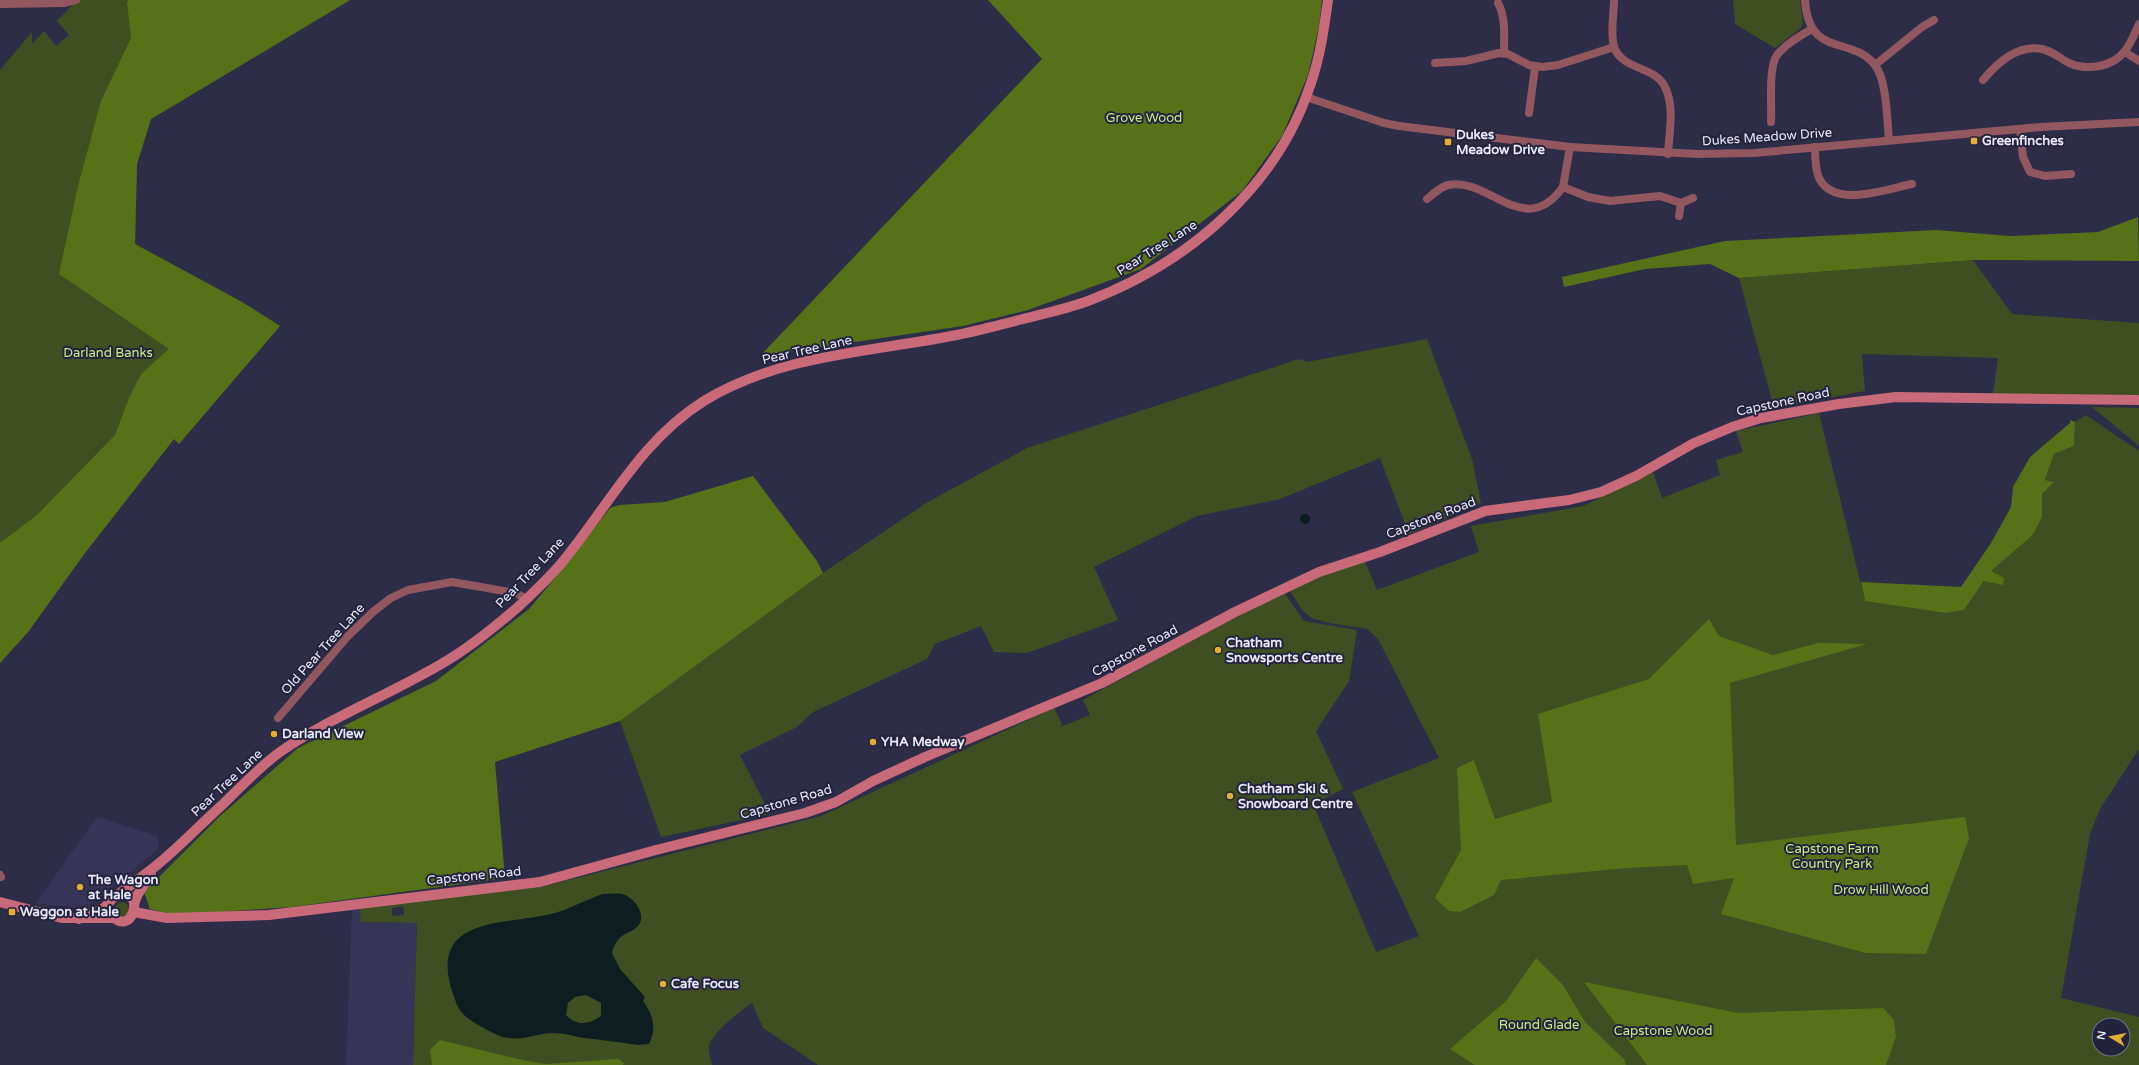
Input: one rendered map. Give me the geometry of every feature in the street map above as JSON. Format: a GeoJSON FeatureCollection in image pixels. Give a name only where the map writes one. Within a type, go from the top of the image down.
{"type":"FeatureCollection","features":[{"type":"Feature","properties":{"kind":"street"},"geometry":{"type":"LineString","coordinates":[[0,4],[64,3],[76,0]]}},
{"type":"Feature","properties":{"kind":"street","name":"Pear Tree Lane"},"geometry":{"type":"LineString","coordinates":[[113,900],[160,863],[277,755],[451,659],[494,628],[526,599],[566,558],[625,475],[648,448],[676,422],[704,402],[739,383],[780,368],[830,356],[959,335],[1086,302],[1135,280],[1190,246],[1225,218],[1264,174],[1280,150],[1306,97],[1322,43],[1328,0]]}},
{"type":"Feature","properties":{"kind":"street"},"geometry":{"type":"LineString","coordinates":[[1614,0],[1614,47],[1626,61],[1654,76],[1665,85],[1670,109],[1668,154]]}},
{"type":"Feature","properties":{"kind":"street"},"geometry":{"type":"LineString","coordinates":[[1805,0],[1806,12],[1812,29],[1822,38],[1857,53],[1875,65],[1881,79],[1889,140]]}},
{"type":"Feature","properties":{"kind":"street"},"geometry":{"type":"LineString","coordinates":[[1498,3],[1502,13],[1504,53]]}},
{"type":"Feature","properties":{"kind":"street"},"geometry":{"type":"LineString","coordinates":[[1875,65],[1922,26],[1934,20]]}},
{"type":"Feature","properties":{"kind":"street"},"geometry":{"type":"LineString","coordinates":[[1983,80],[2006,57],[2027,49],[2042,48],[2069,63],[2085,67],[2102,65],[2125,52],[2139,24]]}},
{"type":"Feature","properties":{"kind":"street"},"geometry":{"type":"LineString","coordinates":[[1771,122],[1772,73],[1774,60],[1787,46],[1812,29]]}},
{"type":"Feature","properties":{"kind":"street"},"geometry":{"type":"LineString","coordinates":[[1435,63],[1466,60],[1504,53],[1535,67],[1550,67],[1614,47]]}},
{"type":"Feature","properties":{"kind":"street"},"geometry":{"type":"LineString","coordinates":[[2125,52],[2139,61]]}},
{"type":"Feature","properties":{"kind":"street"},"geometry":{"type":"LineString","coordinates":[[1529,113],[1535,67]]}},
{"type":"Feature","properties":{"kind":"street","name":"Dukes Meadow Drive"},"geometry":{"type":"LineString","coordinates":[[1306,97],[1384,123],[1399,126],[1570,147],[1668,154],[1754,152],[2020,129],[2139,122]]}},
{"type":"Feature","properties":{"kind":"street"},"geometry":{"type":"LineString","coordinates":[[2020,129],[2023,157],[2030,172],[2039,176],[2071,174]]}},
{"type":"Feature","properties":{"kind":"street"},"geometry":{"type":"LineString","coordinates":[[1427,199],[1443,187],[1455,185],[1471,188],[1520,207],[1532,209],[1548,203],[1563,187],[1570,147]]}},
{"type":"Feature","properties":{"kind":"street"},"geometry":{"type":"LineString","coordinates":[[1814,147],[1818,176],[1826,188],[1835,194],[1857,194],[1912,184]]}},
{"type":"Feature","properties":{"kind":"street"},"geometry":{"type":"LineString","coordinates":[[1563,187],[1588,197],[1604,201],[1623,201],[1660,196],[1681,203],[1693,198]]}},
{"type":"Feature","properties":{"kind":"street"},"geometry":{"type":"LineString","coordinates":[[1679,216],[1681,203]]}},
{"type":"Feature","properties":{"kind":"street","name":"Capstone Road"},"geometry":{"type":"LineString","coordinates":[[134,908],[167,918],[269,915],[540,882],[656,850],[804,813],[836,802],[873,781],[926,757],[1102,683],[1235,612],[1319,572],[1388,549],[1485,511],[1569,500],[1601,492],[1636,476],[1694,443],[1732,427],[1760,418],[1839,404],[1896,397],[2139,400]]}},
{"type":"Feature","properties":{"kind":"street","name":"Old Pear Tree Lane"},"geometry":{"type":"LineString","coordinates":[[278,718],[348,636],[374,611],[391,598],[408,590],[452,582],[516,593],[526,599]]}},
{"type":"Feature","properties":{"kind":"street","name":"Pear Tree Lane"},"geometry":{"type":"LineString","coordinates":[[134,908],[144,884],[160,863]]}},
{"type":"Feature","properties":{"kind":"street"},"geometry":{"type":"LineString","coordinates":[[0,902],[62,918],[79,919],[114,918],[126,921],[134,908],[129,897],[120,895],[104,908],[79,919]]}},
{"type":"Feature","properties":{"kind":"street"},"geometry":{"type":"LineString","coordinates":[[113,900],[109,912],[114,918]]}},
{"type":"Feature","properties":{"kind":"shaded area"},"geometry":{"type":"Polygon","coordinates":[[[1303,514],[1307,514],[1309,515],[1309,523],[1303,524],[1300,521],[1300,517],[1303,514]]]}},
{"type":"Feature","properties":{"kind":"shaded area"},"geometry":{"type":"Polygon","coordinates":[[[97,817],[157,836],[159,848],[87,909],[36,903],[97,817]]]}},
{"type":"Feature","properties":{"kind":"shaded area"},"geometry":{"type":"Polygon","coordinates":[[[603,894],[622,894],[634,901],[641,914],[640,923],[637,927],[618,940],[612,953],[620,969],[645,997],[643,1001],[653,1022],[653,1032],[649,1044],[638,1045],[558,1033],[547,1033],[523,1038],[503,1037],[487,1030],[462,1013],[453,994],[448,968],[451,949],[461,937],[476,928],[495,923],[555,913],[603,894]],[[586,995],[575,997],[568,1003],[566,1015],[578,1023],[587,1023],[601,1016],[601,1003],[586,995]]]}},
{"type":"Feature","properties":{"kind":"shaded area"},"geometry":{"type":"Polygon","coordinates":[[[359,906],[361,922],[417,923],[413,1065],[346,1065],[352,907],[359,906]]]}},
{"type":"Feature","properties":{"kind":"green space","name":"Darland Banks"},"geometry":{"type":"Polygon","coordinates":[[[77,0],[350,0],[151,119],[137,164],[135,244],[242,302],[280,326],[179,444],[174,439],[85,553],[28,632],[0,663],[0,70],[32,32],[32,44],[44,31],[56,46],[69,35],[57,21],[77,0]]]}},
{"type":"Feature","properties":{"kind":"green space"},"geometry":{"type":"Polygon","coordinates":[[[129,0],[350,0],[151,119],[137,164],[135,244],[242,302],[280,326],[179,444],[174,439],[85,553],[28,632],[0,663],[0,543],[37,515],[115,435],[129,398],[141,374],[169,349],[59,274],[78,186],[101,101],[131,38],[127,2],[129,0]]]}},
{"type":"Feature","properties":{"kind":"green space","name":"Grove Wood"},"geometry":{"type":"Polygon","coordinates":[[[988,0],[1322,0],[1319,27],[1308,75],[1282,136],[1242,191],[1141,269],[1028,310],[963,326],[760,356],[1042,59],[988,0]]]}},
{"type":"Feature","properties":{"kind":"green space"},"geometry":{"type":"Polygon","coordinates":[[[1733,0],[1800,0],[1803,22],[1801,28],[1775,48],[1735,24],[1733,0]]]}},
{"type":"Feature","properties":{"kind":"green space"},"geometry":{"type":"Polygon","coordinates":[[[2138,217],[2139,261],[1973,260],[1739,278],[1710,264],[1645,269],[1564,287],[1562,277],[1725,241],[1936,230],[2010,236],[2098,232],[2138,217]]]}},
{"type":"Feature","properties":{"kind":"green space"},"geometry":{"type":"Polygon","coordinates":[[[1973,260],[2012,314],[2139,323],[2139,397],[1993,394],[1998,358],[1862,354],[1865,391],[1774,408],[1739,278],[1973,260]]]}},
{"type":"Feature","properties":{"kind":"green space"},"geometry":{"type":"Polygon","coordinates":[[[1427,339],[1472,459],[1481,503],[1409,534],[1380,458],[1280,499],[1197,516],[1094,567],[1118,620],[1027,653],[994,652],[981,626],[935,644],[927,659],[813,712],[797,727],[740,755],[770,814],[661,837],[620,721],[823,573],[926,503],[1027,448],[1299,359],[1307,362],[1427,339]]]}},
{"type":"Feature","properties":{"kind":"green space"},"geometry":{"type":"Polygon","coordinates":[[[2092,407],[2139,408],[2139,446],[2092,407]]]}},
{"type":"Feature","properties":{"kind":"green space"},"geometry":{"type":"Polygon","coordinates":[[[1819,413],[1865,601],[1945,613],[1964,610],[1991,571],[2033,535],[2042,517],[2042,494],[2053,482],[2045,480],[2054,454],[2074,446],[2075,422],[2086,415],[2139,451],[2139,749],[2100,809],[2090,834],[2061,998],[2139,1017],[2139,1065],[818,1065],[763,1028],[752,1003],[728,1022],[711,1041],[709,1053],[712,1065],[413,1065],[417,923],[361,922],[359,906],[541,887],[821,816],[1054,708],[1062,724],[1060,727],[1090,715],[1083,700],[1283,591],[1304,621],[1357,630],[1349,681],[1316,731],[1343,789],[1313,804],[1376,952],[1419,936],[1352,792],[1439,758],[1378,639],[1367,629],[1329,623],[1312,618],[1303,611],[1288,588],[1364,559],[1377,590],[1479,552],[1471,526],[1583,506],[1653,472],[1662,498],[1720,475],[1716,460],[1743,452],[1736,431],[1819,413]],[[403,906],[392,908],[392,916],[404,915],[403,906]]]}},
{"type":"Feature","properties":{"kind":"green space"},"geometry":{"type":"Polygon","coordinates":[[[2070,420],[2075,422],[2074,446],[2054,454],[2045,480],[2054,482],[2042,494],[2042,517],[2033,535],[1991,571],[2004,578],[2003,585],[1984,581],[1964,610],[1945,613],[1865,601],[1861,582],[1961,587],[1991,543],[2011,507],[2013,487],[2030,457],[2070,423],[2070,420]]]}},
{"type":"Feature","properties":{"kind":"green space"},"geometry":{"type":"Polygon","coordinates":[[[753,476],[817,561],[823,573],[620,721],[495,762],[505,878],[292,907],[175,915],[150,909],[144,892],[220,816],[298,748],[436,681],[529,609],[571,559],[610,508],[619,505],[665,502],[753,476]]]}},
{"type":"Feature","properties":{"kind":"green space"},"geometry":{"type":"Polygon","coordinates":[[[1709,619],[1719,636],[1773,655],[1818,643],[1867,644],[1730,683],[1736,845],[1965,817],[1969,838],[1926,954],[1866,953],[1721,914],[1734,878],[1693,884],[1687,865],[1628,868],[1501,880],[1494,895],[1460,912],[1449,911],[1435,898],[1461,850],[1457,768],[1474,760],[1495,819],[1552,802],[1538,714],[1649,679],[1709,619]]]}},
{"type":"Feature","properties":{"kind":"green space"},"geometry":{"type":"Polygon","coordinates":[[[119,902],[125,902],[129,906],[129,912],[125,916],[119,916],[115,912],[115,906],[119,902]]]}},
{"type":"Feature","properties":{"kind":"green space","name":"Round Glade"},"geometry":{"type":"Polygon","coordinates":[[[1536,958],[1563,985],[1585,1022],[1624,1059],[1626,1065],[1475,1065],[1450,1049],[1506,1001],[1536,958]]]}},
{"type":"Feature","properties":{"kind":"green space","name":"Capstone Wood"},"geometry":{"type":"Polygon","coordinates":[[[1584,982],[1738,1013],[1883,1008],[1894,1020],[1896,1037],[1886,1065],[1647,1065],[1584,982]]]}},
{"type":"Feature","properties":{"kind":"green space"},"geometry":{"type":"Polygon","coordinates":[[[440,1040],[527,1061],[547,1064],[618,1059],[624,1063],[623,1065],[432,1065],[430,1050],[440,1040]]]}},
{"type":"Feature","properties":{"kind":"place","name":"Greenfinches"},"geometry":{"type":"Point","coordinates":[1974,141]}},
{"type":"Feature","properties":{"kind":"place","name":"Dukes Meadow Drive"},"geometry":{"type":"Point","coordinates":[1448,142]}},
{"type":"Feature","properties":{"kind":"place","name":"Chatham Snowsports Centre"},"geometry":{"type":"Point","coordinates":[1218,650]}},
{"type":"Feature","properties":{"kind":"place","name":"Darland View"},"geometry":{"type":"Point","coordinates":[274,734]}},
{"type":"Feature","properties":{"kind":"place","name":"YHA Medway"},"geometry":{"type":"Point","coordinates":[873,742]}},
{"type":"Feature","properties":{"kind":"place","name":"Chatham Ski & Snowboard Centre"},"geometry":{"type":"Point","coordinates":[1230,796]}},
{"type":"Feature","properties":{"kind":"place","name":"The Wagon at Hale"},"geometry":{"type":"Point","coordinates":[80,887]}},
{"type":"Feature","properties":{"kind":"place","name":"Waggon at Hale"},"geometry":{"type":"Point","coordinates":[12,912]}},
{"type":"Feature","properties":{"kind":"place","name":"Cafe Focus"},"geometry":{"type":"Point","coordinates":[663,984]}},
{"type":"Feature","properties":{"kind":"park label","name":"Capstone Farm Country Park"},"geometry":{"type":"Point","coordinates":[1832,856]}},
{"type":"Feature","properties":{"kind":"park label","name":"Drow Hill Wood"},"geometry":{"type":"Point","coordinates":[1881,890]}}]}
